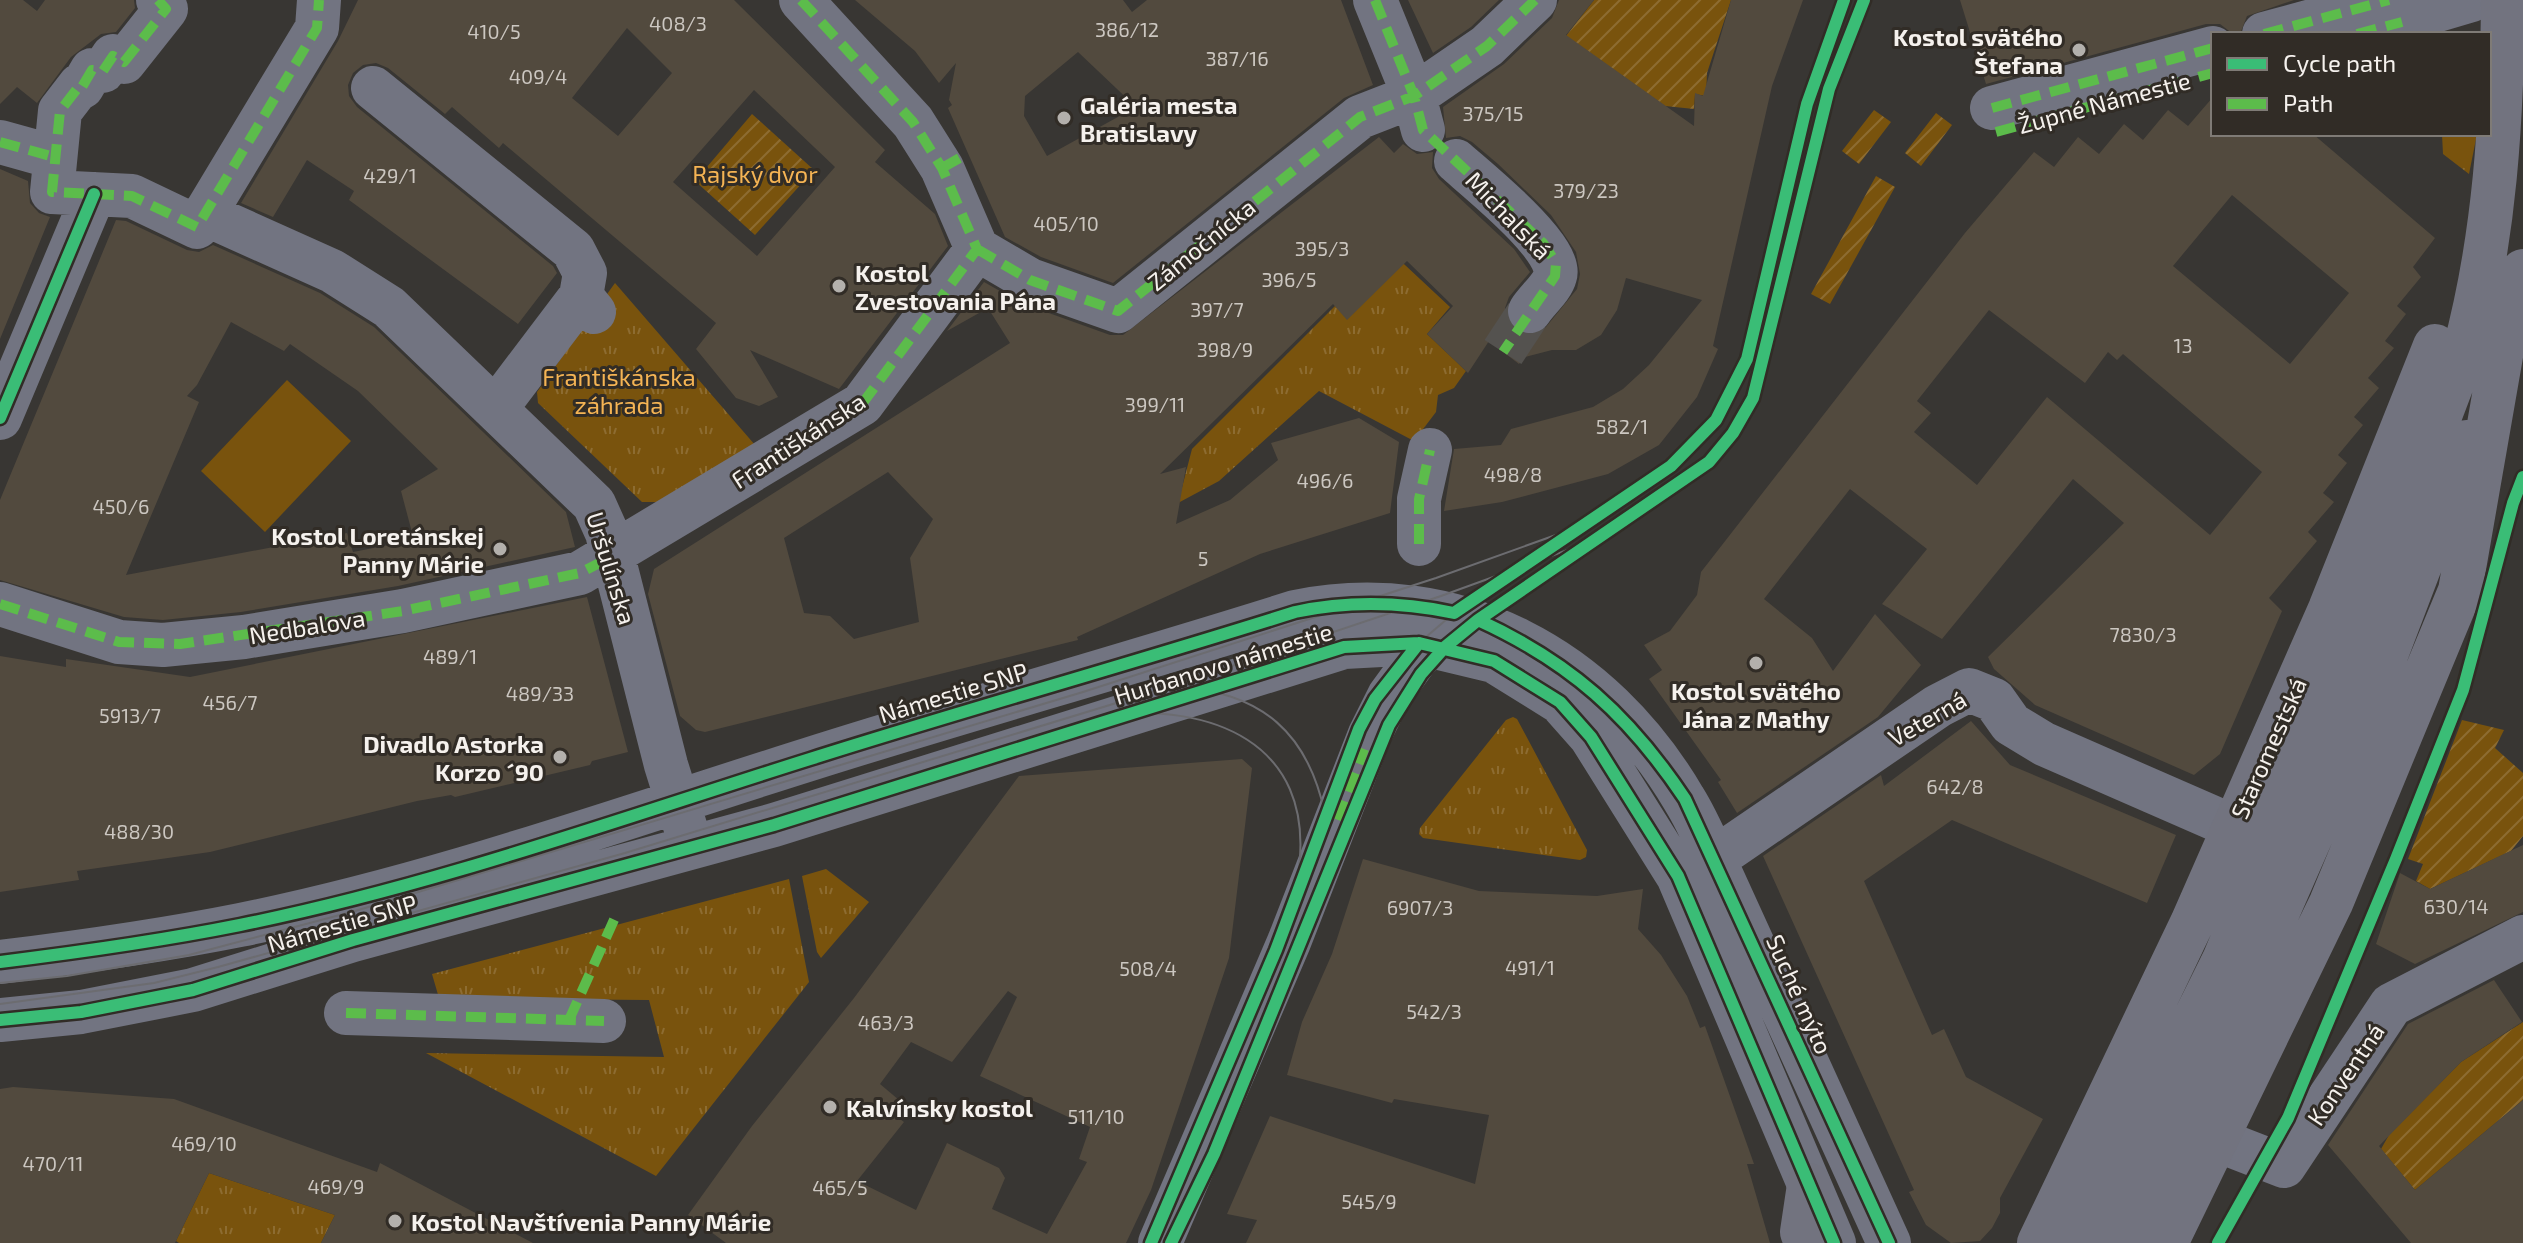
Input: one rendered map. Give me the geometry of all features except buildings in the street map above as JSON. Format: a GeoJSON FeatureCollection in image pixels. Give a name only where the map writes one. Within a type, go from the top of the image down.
{"type":"FeatureCollection","features":[{"type":"Feature","properties":{"kind":"main road","name":"Staromestská"},"geometry":{"type":"LineString","coordinates":[[2049,1240],[2224,960],[2326,718],[2464,352],[2485,248],[2501,121],[2503,0]]}},
{"type":"Feature","properties":{"kind":"main road","name":"Staromestská"},"geometry":{"type":"LineString","coordinates":[[2049,1240],[2330,609],[2452,301],[2485,248]]}},
{"type":"Feature","properties":{"kind":"main road"},"geometry":{"type":"LineString","coordinates":[[2166,1243],[2331,903],[2460,591],[2523,271]]}},
{"type":"Feature","properties":{"kind":"main road"},"geometry":{"type":"LineString","coordinates":[[2121,1243],[2248,980],[2357,731],[2513,332]]}},
{"type":"Feature","properties":{"kind":"main road"},"geometry":{"type":"LineString","coordinates":[[1806,1243],[1802,1232],[1809,1185]]}},
{"type":"Feature","properties":{"kind":"street"},"geometry":{"type":"LineString","coordinates":[[158,0],[166,9],[124,62],[113,56],[103,71],[92,70],[82,87],[80,85],[60,111],[52,192],[132,196],[197,227],[317,28],[319,0]]}},
{"type":"Feature","properties":{"kind":"street"},"geometry":{"type":"LineString","coordinates":[[801,0],[913,122],[954,161],[977,249]]}},
{"type":"Feature","properties":{"kind":"street"},"geometry":{"type":"LineString","coordinates":[[1375,0],[1419,113],[1535,0]]}},
{"type":"Feature","properties":{"kind":"street"},"geometry":{"type":"LineString","coordinates":[[2275,32],[2472,0]]}},
{"type":"Feature","properties":{"kind":"street"},"geometry":{"type":"LineString","coordinates":[[2360,32],[2396,11]]}},
{"type":"Feature","properties":{"kind":"street","name":"Župné Námestie"},"geometry":{"type":"LineString","coordinates":[[2211,49],[1994,120],[2211,73]]}},
{"type":"Feature","properties":{"kind":"street"},"geometry":{"type":"LineString","coordinates":[[373,88],[573,250],[585,273],[587,304],[497,407]]}},
{"type":"Feature","properties":{"kind":"street","name":"Zámočnícka"},"geometry":{"type":"LineString","coordinates":[[977,249],[1030,280],[1118,311],[1360,117],[1419,113]]}},
{"type":"Feature","properties":{"kind":"street"},"geometry":{"type":"LineString","coordinates":[[0,142],[54,157]]}},
{"type":"Feature","properties":{"kind":"street","name":"Michalská"},"geometry":{"type":"LineString","coordinates":[[1456,161],[1543,243],[1556,263],[1555,276],[1530,311]]}},
{"type":"Feature","properties":{"kind":"street"},"geometry":{"type":"LineString","coordinates":[[0,418],[94,194]]}},
{"type":"Feature","properties":{"kind":"street","name":"Uršulínska"},"geometry":{"type":"LineString","coordinates":[[205,214],[332,271],[373,296],[405,320],[594,504],[613,556],[672,784]]}},
{"type":"Feature","properties":{"kind":"street","name":"Františkánska"},"geometry":{"type":"LineString","coordinates":[[613,556],[862,404],[977,249]]}},
{"type":"Feature","properties":{"kind":"street"},"geometry":{"type":"LineString","coordinates":[[1419,544],[1419,499],[1430,450]]}},
{"type":"Feature","properties":{"kind":"street","name":"Nedbalova"},"geometry":{"type":"LineString","coordinates":[[0,604],[119,642],[180,644],[403,611],[580,573],[613,556]]}},
{"type":"Feature","properties":{"kind":"street","name":"Hurbanovo námestie"},"geometry":{"type":"LineString","coordinates":[[1106,669],[1310,608],[1411,604],[1469,612],[1584,682],[1616,711],[1663,767]]}},
{"type":"Feature","properties":{"kind":"street"},"geometry":{"type":"LineString","coordinates":[[1160,1243],[1289,942],[1370,734],[1389,696],[1421,652],[1469,612]]}},
{"type":"Feature","properties":{"kind":"street","name":"Hurbanovo námestie"},"geometry":{"type":"LineString","coordinates":[[1069,734],[1344,647],[1408,643],[1421,652],[1461,651],[1494,661],[1560,702],[1591,737],[1623,787]]}},
{"type":"Feature","properties":{"kind":"street","name":"Námestie SNP"},"geometry":{"type":"LineString","coordinates":[[0,962],[115,948],[277,917],[672,784],[870,740],[1106,669]]}},
{"type":"Feature","properties":{"kind":"street","name":"Veterná"},"geometry":{"type":"LineString","coordinates":[[1714,859],[1938,706],[1969,690],[1994,700],[2011,724],[2044,744],[2234,827]]}},
{"type":"Feature","properties":{"kind":"street","name":"Námestie SNP"},"geometry":{"type":"LineString","coordinates":[[0,1020],[81,1012],[193,990],[353,940],[692,848],[1069,734]]}},
{"type":"Feature","properties":{"kind":"street"},"geometry":{"type":"LineString","coordinates":[[1663,767],[1646,763],[1637,767],[1629,773],[1623,787],[1678,876],[1834,1243]]}},
{"type":"Feature","properties":{"kind":"street","name":"Suché mýto"},"geometry":{"type":"LineString","coordinates":[[1663,767],[1685,799],[1714,859],[1889,1243]]}},
{"type":"Feature","properties":{"kind":"street"},"geometry":{"type":"LineString","coordinates":[[672,784],[692,848]]}},
{"type":"Feature","properties":{"kind":"street","name":"Konventná"},"geometry":{"type":"LineString","coordinates":[[2217,1140],[2284,1166],[2391,1005],[2523,937]]}},
{"type":"Feature","properties":{"kind":"street"},"geometry":{"type":"LineString","coordinates":[[346,1013],[604,1021]]}},
{"type":"Feature","properties":{"kind":"green space"},"geometry":{"type":"Polygon","coordinates":[[[1594,0],[1731,0],[1707,73],[1706,96],[1695,94],[1694,109],[1665,106],[1566,36],[1594,0]]]}},
{"type":"Feature","properties":{"kind":"green space"},"geometry":{"type":"Polygon","coordinates":[[[1874,110],[1891,122],[1859,164],[1842,151],[1874,110]]]}},
{"type":"Feature","properties":{"kind":"green space"},"geometry":{"type":"Polygon","coordinates":[[[1936,113],[1952,125],[1921,166],[1905,153],[1936,113]]]}},
{"type":"Feature","properties":{"kind":"green space","name":"Rajský dvor"},"geometry":{"type":"Polygon","coordinates":[[[752,114],[814,170],[755,235],[695,181],[752,114]]]}},
{"type":"Feature","properties":{"kind":"green space"},"geometry":{"type":"Polygon","coordinates":[[[2442,136],[2477,136],[2469,174],[2443,154],[2442,136]]]}},
{"type":"Feature","properties":{"kind":"green space"},"geometry":{"type":"Polygon","coordinates":[[[1876,176],[1895,187],[1830,304],[1811,294],[1876,176]]]}},
{"type":"Feature","properties":{"kind":"green space"},"geometry":{"type":"Polygon","coordinates":[[[1390,251],[1450,307],[1427,334],[1466,371],[1454,388],[1438,395],[1436,412],[1414,441],[1319,391],[1219,481],[1178,503],[1192,449],[1390,251]]]}},
{"type":"Feature","properties":{"kind":"green space","name":"Františkánska záhrada"},"geometry":{"type":"Polygon","coordinates":[[[615,283],[755,445],[659,502],[642,502],[538,403],[537,392],[615,283]]]}},
{"type":"Feature","properties":{"kind":"green space"},"geometry":{"type":"Polygon","coordinates":[[[287,380],[351,441],[265,532],[201,471],[287,380]]]}},
{"type":"Feature","properties":{"kind":"green space"},"geometry":{"type":"Polygon","coordinates":[[[1517,719],[1587,850],[1586,857],[1580,860],[1423,838],[1419,834],[1420,828],[1506,720],[1517,719]]]}},
{"type":"Feature","properties":{"kind":"green space"},"geometry":{"type":"Polygon","coordinates":[[[2462,720],[2504,730],[2495,748],[2523,773],[2523,836],[2511,851],[2430,889],[2416,881],[2423,864],[2408,859],[2462,720]]]}},
{"type":"Feature","properties":{"kind":"green space"},"geometry":{"type":"Polygon","coordinates":[[[826,869],[869,902],[821,958],[817,952],[802,876],[826,869]]]}},
{"type":"Feature","properties":{"kind":"green space"},"geometry":{"type":"Polygon","coordinates":[[[789,879],[809,982],[656,1176],[426,1053],[664,1057],[649,1000],[439,998],[432,974],[789,879]]]}},
{"type":"Feature","properties":{"kind":"green space"},"geometry":{"type":"Polygon","coordinates":[[[2523,1022],[2523,1100],[2415,1190],[2381,1149],[2389,1135],[2461,1062],[2523,1022]]]}},
{"type":"Feature","properties":{"kind":"green space"},"geometry":{"type":"Polygon","coordinates":[[[209,1173],[335,1215],[321,1243],[179,1243],[176,1241],[209,1173]]]}},
{"type":"Feature","properties":{"kind":"tunnel"},"geometry":{"type":"LineString","coordinates":[[1503,352],[1530,311]]}},
{"type":"Feature","properties":{"kind":"tram line"},"geometry":{"type":"LineString","coordinates":[[1596,517],[1688,450],[1713,422],[1737,383],[1758,318],[1811,92],[1844,0]]}},
{"type":"Feature","properties":{"kind":"tram line"},"geometry":{"type":"LineString","coordinates":[[1603,535],[1669,492],[1706,462],[1739,423],[1753,398],[1829,89],[1864,0]]}},
{"type":"Feature","properties":{"kind":"tram line"},"geometry":{"type":"LineString","coordinates":[[0,983],[67,976],[189,955],[355,911],[1083,692],[1436,578],[1567,531],[1604,512]]}},
{"type":"Feature","properties":{"kind":"tram line"},"geometry":{"type":"LineString","coordinates":[[0,1004],[154,983],[625,853],[1172,686],[1441,596],[1573,548],[1610,530]]}},
{"type":"Feature","properties":{"kind":"tram line"},"geometry":{"type":"LineString","coordinates":[[1171,1243],[1214,1154],[1376,753],[1402,702],[1422,673],[1456,638],[1577,553]]}},
{"type":"Feature","properties":{"kind":"tram line"},"geometry":{"type":"LineString","coordinates":[[1151,1243],[1276,950],[1365,715],[1419,643],[1454,613],[1503,580]]}},
{"type":"Feature","properties":{"kind":"tram line"},"geometry":{"type":"LineString","coordinates":[[1180,687],[1235,698],[1277,722],[1307,761],[1325,814]]}},
{"type":"Feature","properties":{"kind":"tram line"},"geometry":{"type":"LineString","coordinates":[[1104,715],[1144,713],[1182,716],[1217,725],[1247,740],[1272,761],[1290,789],[1299,825],[1299,868]]}},
{"type":"Feature","properties":{"kind":"marked path"},"geometry":{"type":"LineString","coordinates":[[158,0],[166,9],[124,62],[113,56],[103,71],[92,70],[82,87],[80,85],[60,111],[52,192],[132,196],[197,227],[317,28],[319,0]]}},
{"type":"Feature","properties":{"kind":"marked path"},"geometry":{"type":"LineString","coordinates":[[801,0],[913,122],[942,168],[977,249]]}},
{"type":"Feature","properties":{"kind":"marked path"},"geometry":{"type":"LineString","coordinates":[[1375,0],[1414,96],[1423,130],[1543,243],[1556,263],[1555,276],[1503,352]]}},
{"type":"Feature","properties":{"kind":"marked path"},"geometry":{"type":"LineString","coordinates":[[977,249],[1030,280],[1118,311],[1360,117],[1414,96],[1487,46],[1535,0]]}},
{"type":"Feature","properties":{"kind":"marked path"},"geometry":{"type":"LineString","coordinates":[[2271,32],[2389,0]]}},
{"type":"Feature","properties":{"kind":"marked path"},"geometry":{"type":"LineString","coordinates":[[2364,32],[2402,22]]}},
{"type":"Feature","properties":{"kind":"marked path"},"geometry":{"type":"LineString","coordinates":[[1992,108],[2211,49]]}},
{"type":"Feature","properties":{"kind":"marked path"},"geometry":{"type":"LineString","coordinates":[[1996,132],[2211,74]]}},
{"type":"Feature","properties":{"kind":"marked path"},"geometry":{"type":"LineString","coordinates":[[0,142],[54,157]]}},
{"type":"Feature","properties":{"kind":"marked path"},"geometry":{"type":"LineString","coordinates":[[942,168],[967,154]]}},
{"type":"Feature","properties":{"kind":"marked path"},"geometry":{"type":"LineString","coordinates":[[862,404],[977,249]]}},
{"type":"Feature","properties":{"kind":"marked path"},"geometry":{"type":"LineString","coordinates":[[1419,544],[1419,499],[1430,450]]}},
{"type":"Feature","properties":{"kind":"marked path"},"geometry":{"type":"LineString","coordinates":[[0,604],[119,642],[180,644],[403,611],[580,573],[613,556]]}},
{"type":"Feature","properties":{"kind":"marked path"},"geometry":{"type":"LineString","coordinates":[[1338,820],[1364,749]]}},
{"type":"Feature","properties":{"kind":"marked path"},"geometry":{"type":"LineString","coordinates":[[569,1020],[618,911]]}},
{"type":"Feature","properties":{"kind":"marked path"},"geometry":{"type":"LineString","coordinates":[[346,1013],[604,1021]]}},
{"type":"Feature","properties":{"kind":"cycle path"},"geometry":{"type":"LineString","coordinates":[[0,962],[210,931],[384,891],[527,850],[870,740],[1295,612],[1374,604],[1454,613],[1671,466],[1716,420],[1747,359],[1807,104],[1844,0]]}},
{"type":"Feature","properties":{"kind":"cycle path"},"geometry":{"type":"LineString","coordinates":[[1171,1243],[1214,1154],[1389,725],[1421,674],[1445,647],[1478,620],[1709,462],[1733,433],[1753,398],[1829,89],[1864,0]]}},
{"type":"Feature","properties":{"kind":"cycle path"},"geometry":{"type":"LineString","coordinates":[[0,418],[94,194]]}},
{"type":"Feature","properties":{"kind":"cycle path"},"geometry":{"type":"LineString","coordinates":[[2218,1243],[2288,1118],[2396,859],[2463,690],[2513,503],[2523,477]]}},
{"type":"Feature","properties":{"kind":"cycle path"},"geometry":{"type":"LineString","coordinates":[[1478,620],[1541,654],[1595,694],[1642,742],[1685,799],[1889,1243]]}},
{"type":"Feature","properties":{"kind":"cycle path"},"geometry":{"type":"LineString","coordinates":[[0,1020],[81,1012],[193,990],[353,940],[774,825],[1344,647],[1419,643],[1494,661],[1560,702],[1591,737],[1678,876],[1834,1243]]}},
{"type":"Feature","properties":{"kind":"cycle path"},"geometry":{"type":"LineString","coordinates":[[1151,1243],[1276,950],[1359,729],[1375,699],[1419,643]]}},
{"type":"Feature","properties":{"kind":"place","name":"Kostol svätého Štefana"},"geometry":{"type":"Point","coordinates":[2079,50]}},
{"type":"Feature","properties":{"kind":"place","name":"Galéria mesta Bratislavy"},"geometry":{"type":"Point","coordinates":[1064,118]}},
{"type":"Feature","properties":{"kind":"place","name":"Kostol Zvestovania Pána"},"geometry":{"type":"Point","coordinates":[839,286]}},
{"type":"Feature","properties":{"kind":"place","name":"Kostol Loretánskej Panny Márie"},"geometry":{"type":"Point","coordinates":[500,549]}},
{"type":"Feature","properties":{"kind":"place","name":"Kostol svätého Jána z Mathy"},"geometry":{"type":"Point","coordinates":[1756,663]}},
{"type":"Feature","properties":{"kind":"place","name":"Divadlo Astorka Korzo ´90"},"geometry":{"type":"Point","coordinates":[560,757]}},
{"type":"Feature","properties":{"kind":"place","name":"Kalvínsky kostol"},"geometry":{"type":"Point","coordinates":[830,1107]}},
{"type":"Feature","properties":{"kind":"place","name":"Kostol Navštívenia Panny Márie"},"geometry":{"type":"Point","coordinates":[395,1221]}}]}
